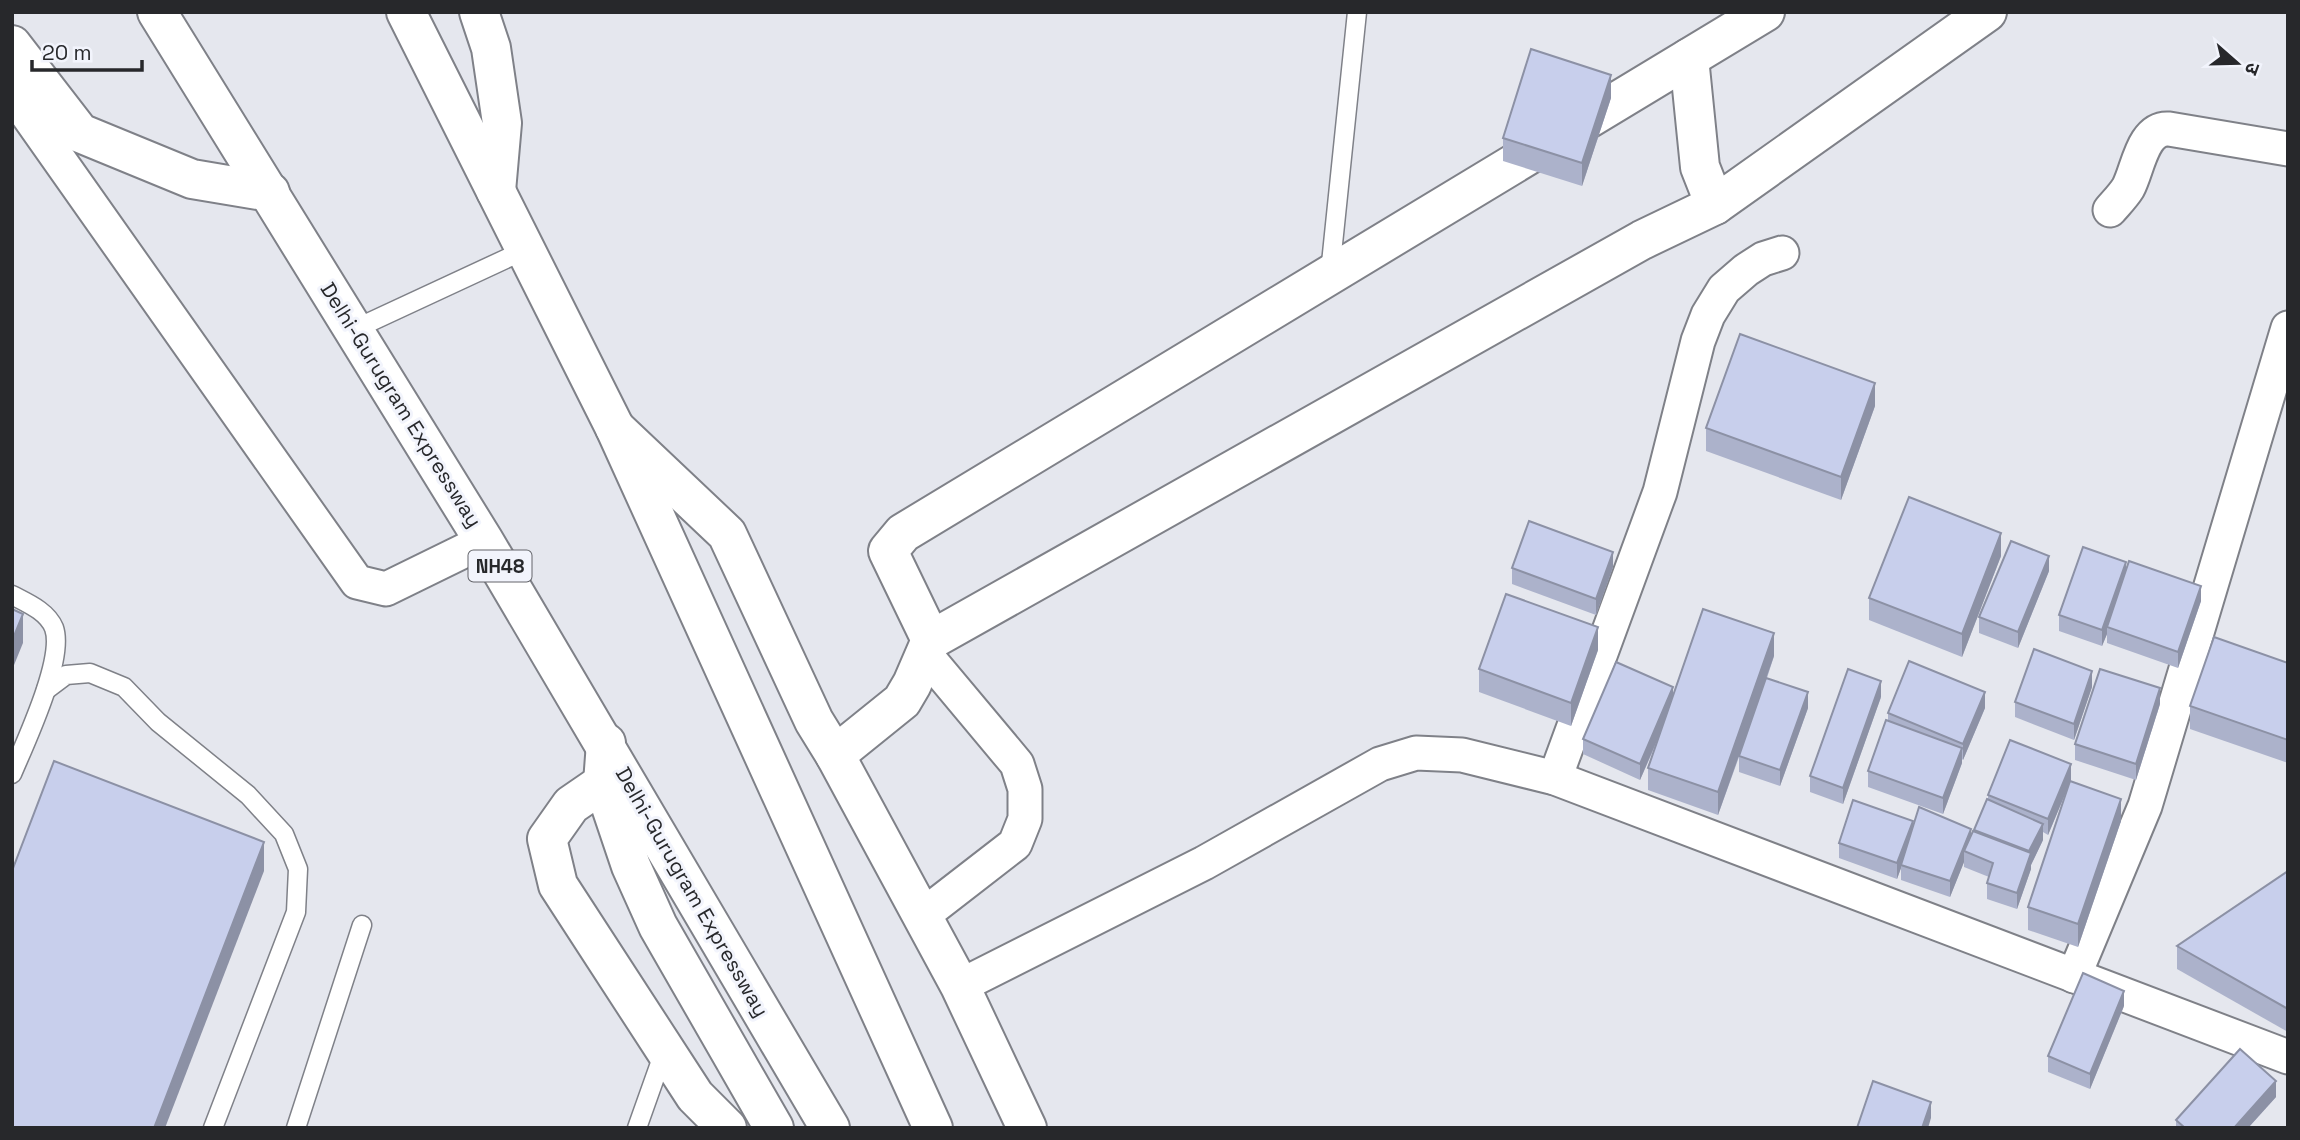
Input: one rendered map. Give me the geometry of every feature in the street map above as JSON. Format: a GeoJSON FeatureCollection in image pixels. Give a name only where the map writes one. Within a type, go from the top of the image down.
{"type":"FeatureCollection","features":[{"type":"Feature","properties":{"kind":"main road","name":"Delhi-Gurugram Expressway"},"geometry":{"type":"LineString","coordinates":[[157,12],[355,329],[606,743],[830,1128]]}},
{"type":"Feature","properties":{"kind":"main road"},"geometry":{"type":"LineString","coordinates":[[406,12],[615,428],[933,1128]]}},
{"type":"Feature","properties":{"kind":"main road"},"geometry":{"type":"LineString","coordinates":[[479,12],[491,48],[502,123],[496,191]]}},
{"type":"Feature","properties":{"kind":"main road"},"geometry":{"type":"LineString","coordinates":[[928,647],[888,551],[903,533],[1765,12]]}},
{"type":"Feature","properties":{"kind":"main road"},"geometry":{"type":"LineString","coordinates":[[835,755],[900,704],[928,647],[1630,247],[1715,205],[1986,12]]}},
{"type":"Feature","properties":{"kind":"main road"},"geometry":{"type":"LineString","coordinates":[[12,45],[80,133],[192,179],[270,192]]}},
{"type":"Feature","properties":{"kind":"main road"},"geometry":{"type":"LineString","coordinates":[[1689,58],[1700,167],[1715,205]]}},
{"type":"Feature","properties":{"kind":"main road"},"geometry":{"type":"LineString","coordinates":[[615,428],[727,534],[814,721],[960,986],[1027,1128]]}},
{"type":"Feature","properties":{"kind":"main road"},"geometry":{"type":"LineString","coordinates":[[606,743],[603,783],[631,866],[657,926],[774,1128]]}},
{"type":"Feature","properties":{"kind":"main road"},"geometry":{"type":"LineString","coordinates":[[603,783],[571,804],[547,839],[558,885],[695,1096],[727,1128]]}},
{"type":"Feature","properties":{"kind":"street"},"geometry":{"type":"LineString","coordinates":[[12,93],[357,582],[386,589],[484,541]]}},
{"type":"Feature","properties":{"kind":"street"},"geometry":{"type":"LineString","coordinates":[[2110,209],[2128,188],[2150,137],[2159,130],[2182,131],[2288,149]]}},
{"type":"Feature","properties":{"kind":"street"},"geometry":{"type":"LineString","coordinates":[[1555,778],[1660,492],[1698,341],[1708,315],[1724,289],[1746,270],[1763,259],[1782,253]]}},
{"type":"Feature","properties":{"kind":"street"},"geometry":{"type":"LineString","coordinates":[[2074,976],[2146,806],[2288,328]]}},
{"type":"Feature","properties":{"kind":"street"},"geometry":{"type":"LineString","coordinates":[[922,916],[1016,844],[1025,819],[1025,789],[1017,764],[928,647]]}},
{"type":"Feature","properties":{"kind":"street"},"geometry":{"type":"LineString","coordinates":[[960,986],[1204,863],[1380,764],[1416,753],[1462,755],[1555,778],[2288,1057]]}},
{"type":"Feature","properties":{"kind":"lane"},"geometry":{"type":"LineString","coordinates":[[1330,273],[1357,12]]}},
{"type":"Feature","properties":{"kind":"lane"},"geometry":{"type":"LineString","coordinates":[[355,329],[525,250]]}},
{"type":"Feature","properties":{"kind":"lane"},"geometry":{"type":"LineString","coordinates":[[12,595],[42,612],[54,629],[54,654],[46,690],[12,774]]}},
{"type":"Feature","properties":{"kind":"lane"},"geometry":{"type":"LineString","coordinates":[[46,690],[66,675],[90,673],[124,687],[158,722],[248,795],[284,834],[298,870],[296,912],[214,1128]]}},
{"type":"Feature","properties":{"kind":"lane"},"geometry":{"type":"LineString","coordinates":[[296,1128],[362,925]]}},
{"type":"Feature","properties":{"kind":"lane"},"geometry":{"type":"LineString","coordinates":[[637,1128],[665,1051]]}},
{"type":"Feature","properties":{"kind":"building"},"geometry":{"type":"Polygon","coordinates":[[[1531,49],[1611,75],[1582,163],[1503,138],[1531,49]]]}},
{"type":"Feature","properties":{"kind":"building"},"geometry":{"type":"Polygon","coordinates":[[[1740,334],[1875,383],[1841,477],[1706,428],[1740,334]]]}},
{"type":"Feature","properties":{"kind":"building"},"geometry":{"type":"Polygon","coordinates":[[[1909,497],[2001,533],[1962,634],[1869,598],[1909,497]]]}},
{"type":"Feature","properties":{"kind":"building"},"geometry":{"type":"Polygon","coordinates":[[[1529,521],[1613,552],[1596,599],[1512,568],[1529,521]]]}},
{"type":"Feature","properties":{"kind":"building"},"geometry":{"type":"Polygon","coordinates":[[[2011,541],[2049,556],[2018,632],[1979,617],[2011,541]]]}},
{"type":"Feature","properties":{"kind":"building"},"geometry":{"type":"Polygon","coordinates":[[[2083,547],[2126,562],[2102,630],[2059,615],[2083,547]]]}},
{"type":"Feature","properties":{"kind":"building"},"geometry":{"type":"Polygon","coordinates":[[[2129,561],[2201,586],[2178,652],[2107,627],[2129,561]]]}},
{"type":"Feature","properties":{"kind":"building"},"geometry":{"type":"Polygon","coordinates":[[[1506,594],[1598,627],[1571,703],[1479,669],[1506,594]]]}},
{"type":"Feature","properties":{"kind":"building"},"geometry":{"type":"Polygon","coordinates":[[[12,609],[23,614],[12,641],[12,609]]]}},
{"type":"Feature","properties":{"kind":"building"},"geometry":{"type":"Polygon","coordinates":[[[1703,609],[1774,633],[1718,792],[1648,768],[1703,609]]]}},
{"type":"Feature","properties":{"kind":"building"},"geometry":{"type":"Polygon","coordinates":[[[2214,637],[2288,663],[2288,740],[2190,706],[2214,637]]]}},
{"type":"Feature","properties":{"kind":"building"},"geometry":{"type":"Polygon","coordinates":[[[2034,649],[2092,671],[2074,724],[2015,702],[2034,649]]]}},
{"type":"Feature","properties":{"kind":"building"},"geometry":{"type":"Polygon","coordinates":[[[1909,661],[1985,692],[1963,744],[1888,713],[1909,661]]]}},
{"type":"Feature","properties":{"kind":"building"},"geometry":{"type":"Polygon","coordinates":[[[1616,662],[1673,687],[1640,764],[1583,739],[1616,662]]]}},
{"type":"Feature","properties":{"kind":"building"},"geometry":{"type":"Polygon","coordinates":[[[1848,669],[1881,681],[1843,788],[1810,776],[1848,669]]]}},
{"type":"Feature","properties":{"kind":"building"},"geometry":{"type":"Polygon","coordinates":[[[2100,669],[2160,688],[2136,764],[2075,744],[2100,669]]]}},
{"type":"Feature","properties":{"kind":"building"},"geometry":{"type":"Polygon","coordinates":[[[1766,678],[1808,692],[1780,770],[1739,756],[1766,678]]]}},
{"type":"Feature","properties":{"kind":"building"},"geometry":{"type":"Polygon","coordinates":[[[1886,720],[1962,748],[1943,798],[1868,771],[1886,720]]]}},
{"type":"Feature","properties":{"kind":"building"},"geometry":{"type":"Polygon","coordinates":[[[2010,740],[2071,764],[2048,819],[1988,795],[2010,740]]]}},
{"type":"Feature","properties":{"kind":"building"},"geometry":{"type":"Polygon","coordinates":[[[54,761],[264,842],[154,1128],[12,1128],[12,871],[54,761]]]}},
{"type":"Feature","properties":{"kind":"building"},"geometry":{"type":"Polygon","coordinates":[[[2070,781],[2121,799],[2078,924],[2028,907],[2070,781]]]}},
{"type":"Feature","properties":{"kind":"building"},"geometry":{"type":"Polygon","coordinates":[[[1987,799],[2043,824],[2029,851],[1974,830],[1987,799]]]}},
{"type":"Feature","properties":{"kind":"building"},"geometry":{"type":"Polygon","coordinates":[[[1853,800],[1913,821],[1897,863],[1839,843],[1853,800]]]}},
{"type":"Feature","properties":{"kind":"building"},"geometry":{"type":"Polygon","coordinates":[[[1919,807],[1971,829],[1950,881],[1901,865],[1919,807]]]}},
{"type":"Feature","properties":{"kind":"building"},"geometry":{"type":"Polygon","coordinates":[[[1973,831],[2031,853],[2017,893],[1987,883],[1993,863],[1964,851],[1973,831]]]}},
{"type":"Feature","properties":{"kind":"building"},"geometry":{"type":"Polygon","coordinates":[[[2288,871],[2288,1009],[2177,946],[2288,871]]]}},
{"type":"Feature","properties":{"kind":"building"},"geometry":{"type":"Polygon","coordinates":[[[2083,973],[2124,991],[2090,1074],[2048,1056],[2083,973]]]}},
{"type":"Feature","properties":{"kind":"building"},"geometry":{"type":"Polygon","coordinates":[[[2240,1049],[2276,1081],[2234,1128],[2185,1128],[2176,1120],[2240,1049]]]}},
{"type":"Feature","properties":{"kind":"building"},"geometry":{"type":"Polygon","coordinates":[[[1873,1081],[1931,1102],[1922,1128],[1857,1128],[1873,1081]]]}}]}
